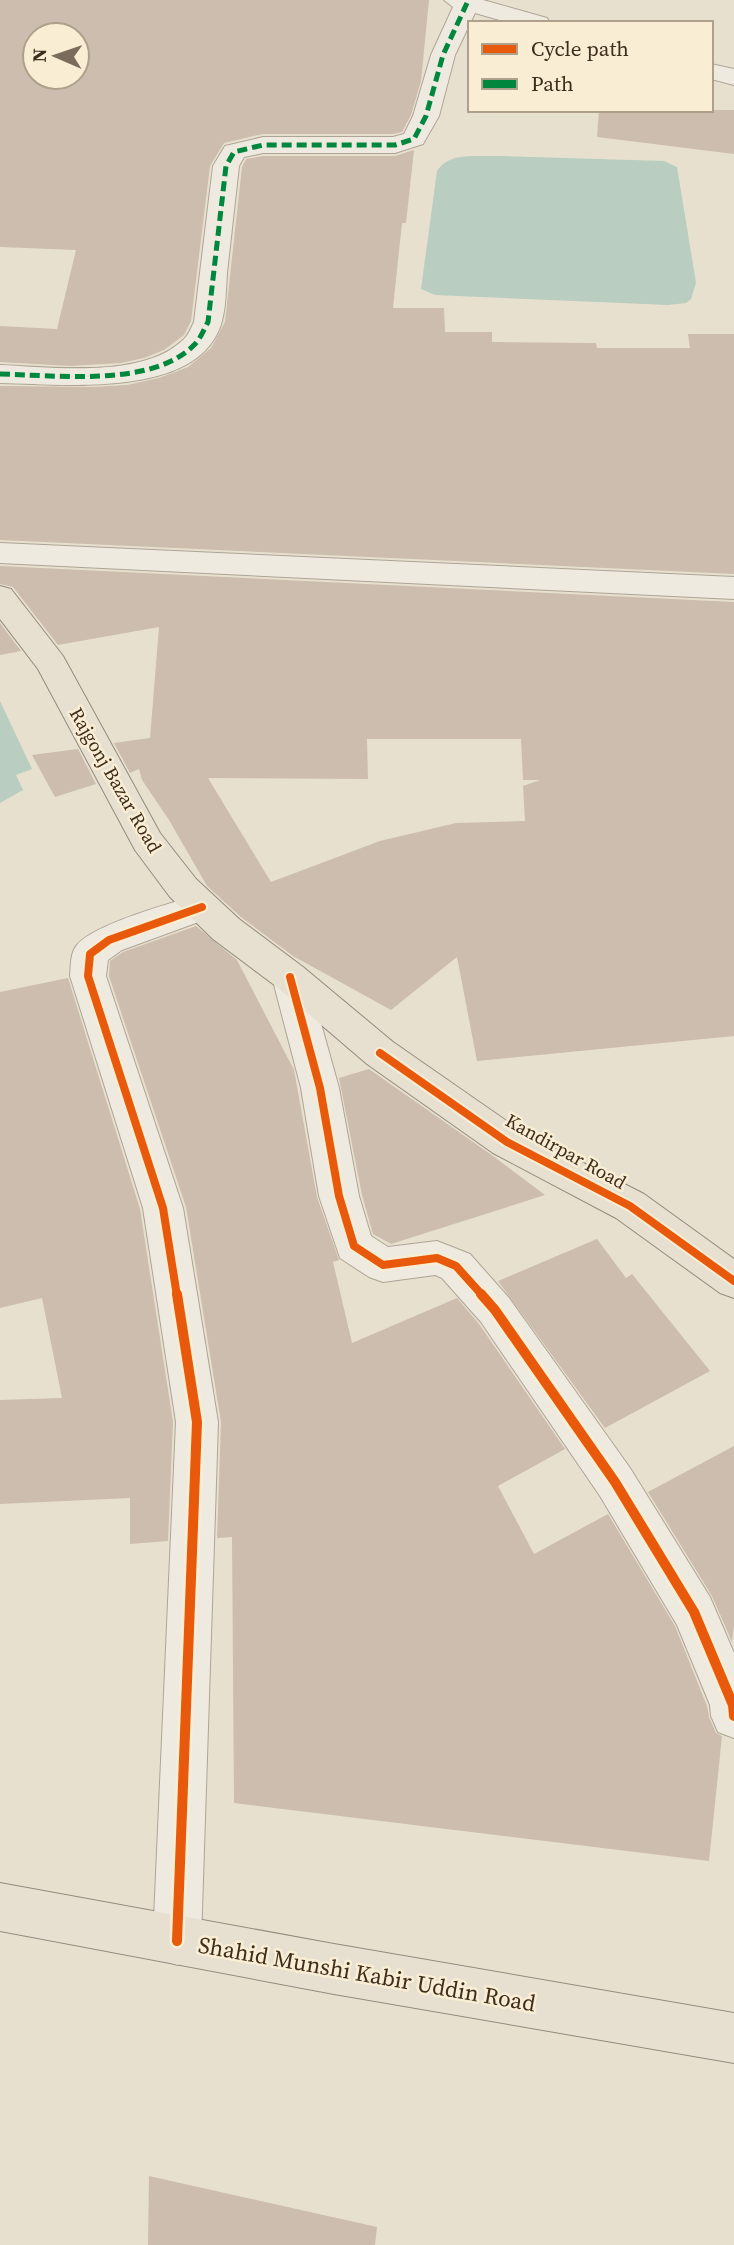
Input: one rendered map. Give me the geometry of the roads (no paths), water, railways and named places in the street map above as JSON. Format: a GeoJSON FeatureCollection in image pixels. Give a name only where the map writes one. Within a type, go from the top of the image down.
{"type":"FeatureCollection","features":[{"type":"Feature","properties":{"kind":"main road","name":"Rajgonj Bazar Road"},"geometry":{"type":"LineString","coordinates":[[2,602],[51,664],[148,841],[183,888],[226,929],[290,977],[380,1054]]}},
{"type":"Feature","properties":{"kind":"main road","name":"Kandirpar Road"},"geometry":{"type":"LineString","coordinates":[[380,1054],[507,1142],[630,1206],[734,1281]]}},
{"type":"Feature","properties":{"kind":"main road","name":"Shahid Munshi Kabir Uddin Road"},"geometry":{"type":"LineString","coordinates":[[0,1907],[177,1941],[734,2038]]}},
{"type":"Feature","properties":{"kind":"street"},"geometry":{"type":"LineString","coordinates":[[0,374],[125,375],[159,366],[188,353],[204,336],[208,322],[226,166],[234,152],[263,145],[395,145],[414,139],[426,116],[461,1],[531,21]]}},
{"type":"Feature","properties":{"kind":"street"},"geometry":{"type":"LineString","coordinates":[[713,72],[734,77]]}},
{"type":"Feature","properties":{"kind":"street"},"geometry":{"type":"LineString","coordinates":[[0,553],[734,588]]}},
{"type":"Feature","properties":{"kind":"street"},"geometry":{"type":"LineString","coordinates":[[177,1941],[197,1422],[163,1208],[88,976],[90,954],[109,940],[202,907]]}},
{"type":"Feature","properties":{"kind":"street"},"geometry":{"type":"LineString","coordinates":[[290,977],[320,1088],[339,1196],[354,1246],[383,1265],[437,1258],[456,1266],[495,1310],[615,1482],[694,1612],[733,1705],[734,1716]]}}]}
